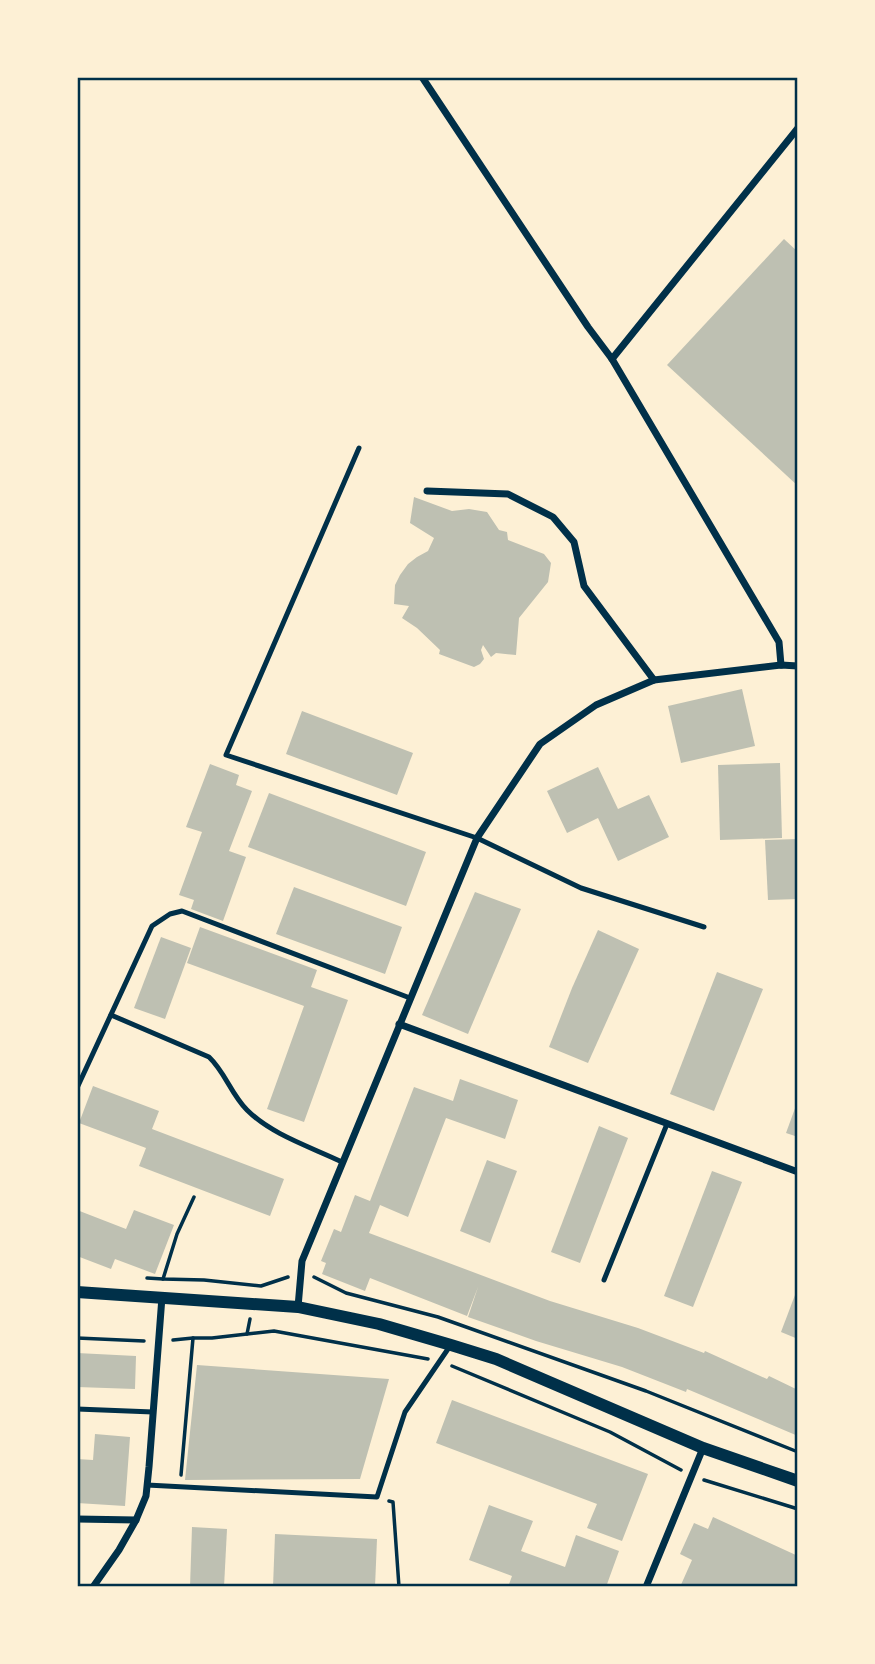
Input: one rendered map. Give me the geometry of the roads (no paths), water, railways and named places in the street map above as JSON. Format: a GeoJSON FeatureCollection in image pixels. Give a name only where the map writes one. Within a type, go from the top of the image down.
{"type":"FeatureCollection","features":[{"type":"Feature","properties":{"kind":"street"},"geometry":{"type":"LineString","coordinates":[[422,77],[612,359],[779,642],[780,665]]}},
{"type":"Feature","properties":{"kind":"street"},"geometry":{"type":"LineString","coordinates":[[612,359],[798,128]]}},
{"type":"Feature","properties":{"kind":"street"},"geometry":{"type":"LineString","coordinates":[[426,491],[508,494],[553,517],[574,542],[584,586],[654,680]]}},
{"type":"Feature","properties":{"kind":"street"},"geometry":{"type":"LineString","coordinates":[[298,1307],[302,1261],[477,838],[540,744],[596,705],[654,680],[780,665],[798,666]]}},
{"type":"Feature","properties":{"kind":"street"},"geometry":{"type":"LineString","coordinates":[[399,1024],[798,1172]]}},
{"type":"Feature","properties":{"kind":"street"},"geometry":{"type":"LineString","coordinates":[[77,1292],[298,1307],[379,1324],[496,1359],[703,1448],[798,1480]]}},
{"type":"Feature","properties":{"kind":"street"},"geometry":{"type":"LineString","coordinates":[[93,1587],[119,1550],[146,1496],[162,1297]]}},
{"type":"Feature","properties":{"kind":"street"},"geometry":{"type":"LineString","coordinates":[[646,1587],[703,1448]]}},
{"type":"Feature","properties":{"kind":"street"},"geometry":{"type":"LineString","coordinates":[[77,1519],[136,1520]]}},
{"type":"Feature","properties":{"kind":"lane"},"geometry":{"type":"LineString","coordinates":[[359,448],[226,755],[477,838],[582,888],[704,927]]}},
{"type":"Feature","properties":{"kind":"lane"},"geometry":{"type":"LineString","coordinates":[[77,1088],[152,926],[170,914],[182,911],[410,998]]}},
{"type":"Feature","properties":{"kind":"lane"},"geometry":{"type":"LineString","coordinates":[[111,1015],[209,1057],[218,1066],[240,1101],[259,1120],[280,1133],[342,1162]]}},
{"type":"Feature","properties":{"kind":"lane"},"geometry":{"type":"LineString","coordinates":[[604,1280],[667,1124]]}},
{"type":"Feature","properties":{"kind":"lane"},"geometry":{"type":"LineString","coordinates":[[147,1485],[377,1497],[405,1412],[451,1345]]}},
{"type":"Feature","properties":{"kind":"lane"},"geometry":{"type":"LineString","coordinates":[[77,1409],[153,1412]]}}]}
